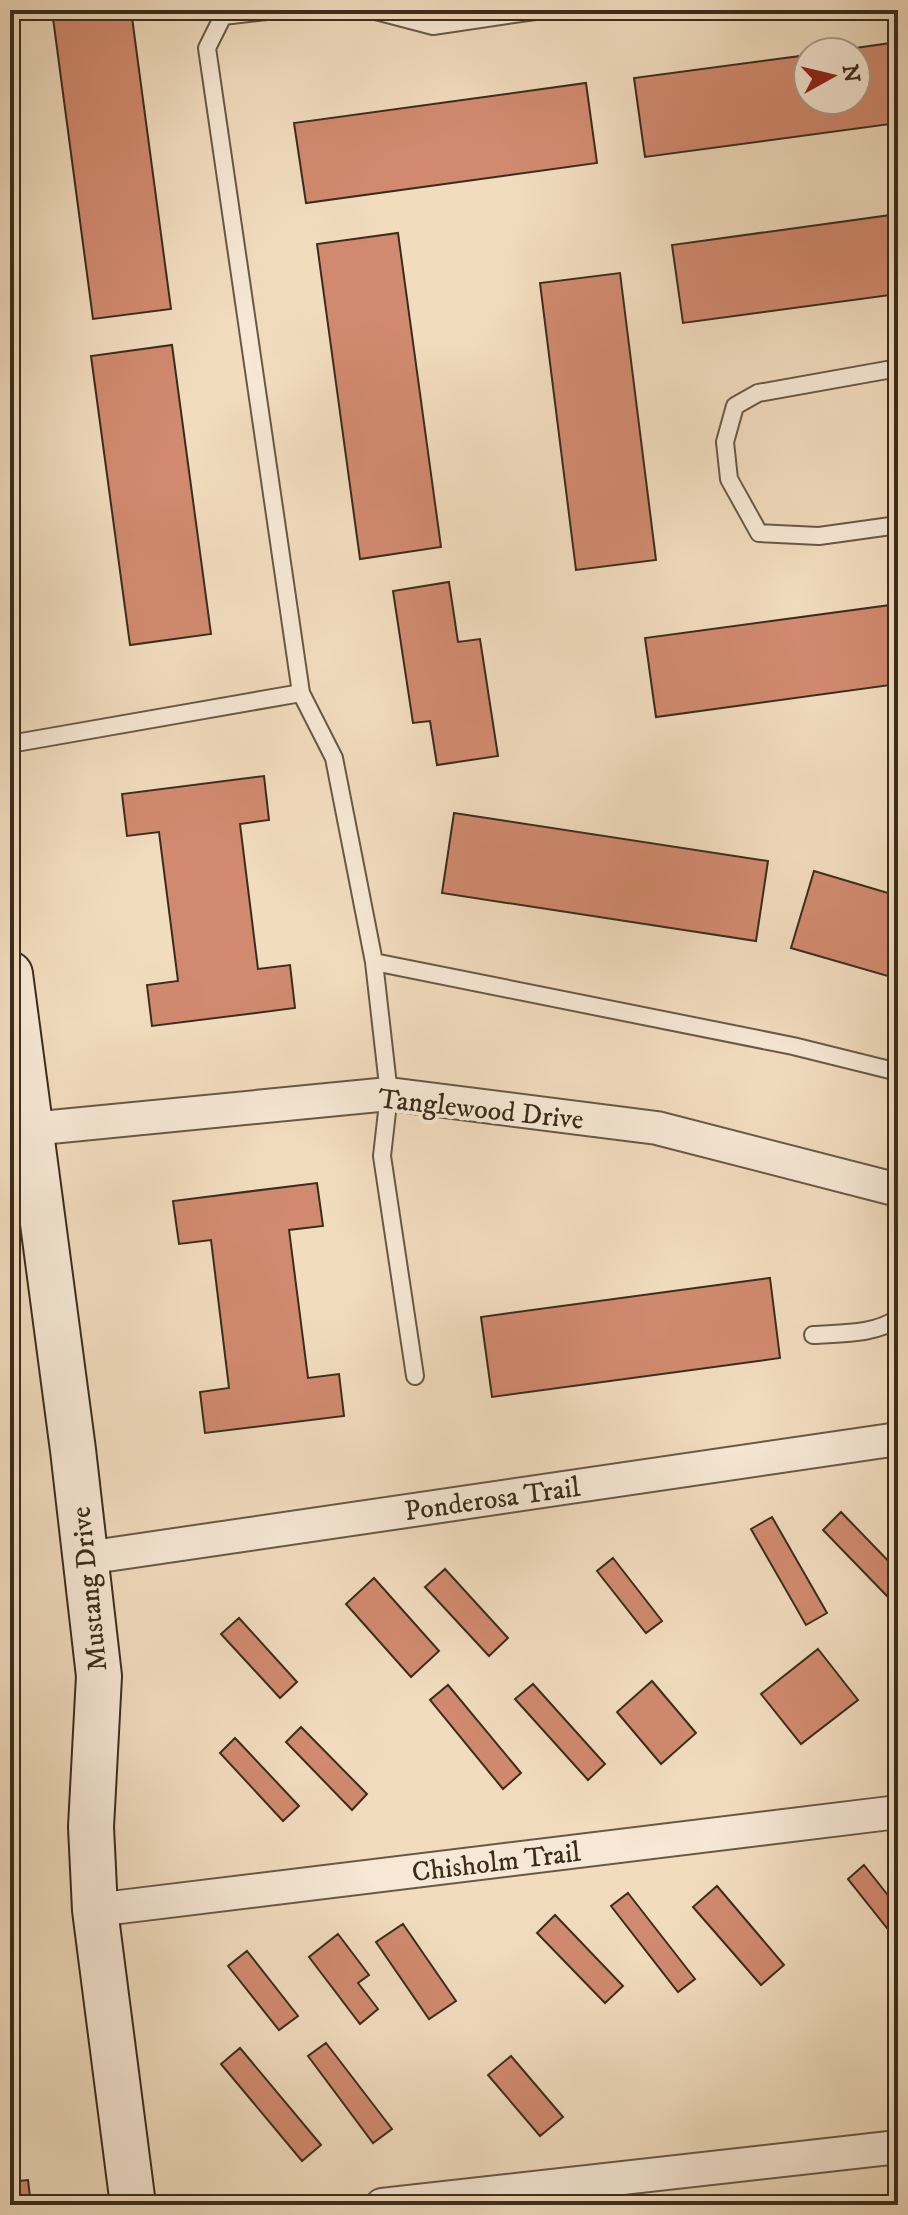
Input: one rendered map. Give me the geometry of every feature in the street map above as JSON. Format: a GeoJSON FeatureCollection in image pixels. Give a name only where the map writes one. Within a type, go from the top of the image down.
{"type":"FeatureCollection","features":[{"type":"Feature","properties":{"kind":"main road","name":"Mustang Drive"},"geometry":{"type":"LineString","coordinates":[[10,974],[20,1129],[86,1558],[99,1676],[91,1827],[95,1910],[133,2205]]}},
{"type":"Feature","properties":{"kind":"street","name":"Tanglewood Drive"},"geometry":{"type":"LineString","coordinates":[[20,1129],[389,1094],[657,1128],[898,1190]]}},
{"type":"Feature","properties":{"kind":"street","name":"Ponderosa Trail"},"geometry":{"type":"LineString","coordinates":[[86,1558],[898,1439]]}},
{"type":"Feature","properties":{"kind":"street","name":"Chisholm Trail"},"geometry":{"type":"LineString","coordinates":[[95,1910],[898,1812]]}},
{"type":"Feature","properties":{"kind":"street"},"geometry":{"type":"LineString","coordinates":[[382,2205],[898,2147]]}},
{"type":"Feature","properties":{"kind":"lane"},"geometry":{"type":"LineString","coordinates":[[276,10],[223,16],[207,48],[301,693],[334,758],[374,962],[389,1094],[382,1156],[415,1376]]}},
{"type":"Feature","properties":{"kind":"lane"},"geometry":{"type":"LineString","coordinates":[[372,10],[433,26],[542,10]]}},
{"type":"Feature","properties":{"kind":"lane"},"geometry":{"type":"LineString","coordinates":[[898,368],[758,393],[735,406],[725,442],[729,479],[759,533],[819,536],[898,525]]}},
{"type":"Feature","properties":{"kind":"lane"},"geometry":{"type":"LineString","coordinates":[[10,744],[301,693]]}},
{"type":"Feature","properties":{"kind":"lane"},"geometry":{"type":"LineString","coordinates":[[374,962],[793,1046],[898,1072]]}},
{"type":"Feature","properties":{"kind":"lane"},"geometry":{"type":"LineString","coordinates":[[813,1335],[859,1331],[889,1325],[898,1318]]}},
{"type":"Feature","properties":{"kind":"building"},"geometry":{"type":"Polygon","coordinates":[[[131,10],[171,309],[93,319],[53,18],[131,10]]]}},
{"type":"Feature","properties":{"kind":"building"},"geometry":{"type":"Polygon","coordinates":[[[898,42],[898,123],[645,157],[634,78],[792,57],[792,116],[872,116],[872,46],[898,42]]]}},
{"type":"Feature","properties":{"kind":"building"},"geometry":{"type":"Polygon","coordinates":[[[586,83],[597,163],[306,203],[294,123],[586,83]]]}},
{"type":"Feature","properties":{"kind":"building"},"geometry":{"type":"Polygon","coordinates":[[[898,214],[898,294],[683,323],[672,245],[898,214]]]}},
{"type":"Feature","properties":{"kind":"building"},"geometry":{"type":"Polygon","coordinates":[[[398,233],[441,547],[360,559],[317,244],[398,233]]]}},
{"type":"Feature","properties":{"kind":"building"},"geometry":{"type":"Polygon","coordinates":[[[620,273],[656,560],[576,570],[540,283],[620,273]]]}},
{"type":"Feature","properties":{"kind":"building"},"geometry":{"type":"Polygon","coordinates":[[[172,345],[211,634],[130,645],[91,356],[172,345]]]}},
{"type":"Feature","properties":{"kind":"building"},"geometry":{"type":"Polygon","coordinates":[[[449,582],[458,642],[480,639],[498,756],[437,765],[430,721],[413,723],[393,591],[449,582]]]}},
{"type":"Feature","properties":{"kind":"building"},"geometry":{"type":"Polygon","coordinates":[[[898,604],[898,684],[656,717],[645,638],[898,604]]]}},
{"type":"Feature","properties":{"kind":"building"},"geometry":{"type":"Polygon","coordinates":[[[264,776],[269,820],[240,824],[258,969],[290,965],[295,1008],[152,1026],[147,985],[178,981],[159,832],[127,836],[122,794],[264,776]]]}},
{"type":"Feature","properties":{"kind":"building"},"geometry":{"type":"Polygon","coordinates":[[[454,813],[768,861],[756,941],[442,893],[454,813]]]}},
{"type":"Feature","properties":{"kind":"building"},"geometry":{"type":"Polygon","coordinates":[[[814,871],[898,896],[898,979],[791,948],[814,871]]]}},
{"type":"Feature","properties":{"kind":"building"},"geometry":{"type":"Polygon","coordinates":[[[317,1183],[323,1226],[289,1230],[308,1378],[339,1374],[344,1416],[205,1433],[200,1392],[229,1388],[211,1240],[179,1244],[173,1201],[317,1183]]]}},
{"type":"Feature","properties":{"kind":"building"},"geometry":{"type":"Polygon","coordinates":[[[770,1278],[780,1358],[492,1397],[481,1317],[770,1278]]]}},
{"type":"Feature","properties":{"kind":"building"},"geometry":{"type":"Polygon","coordinates":[[[841,1512],[898,1571],[898,1586],[887,1596],[823,1530],[841,1512]]]}},
{"type":"Feature","properties":{"kind":"building"},"geometry":{"type":"Polygon","coordinates":[[[772,1517],[827,1613],[806,1625],[751,1529],[772,1517]]]}},
{"type":"Feature","properties":{"kind":"building"},"geometry":{"type":"Polygon","coordinates":[[[613,1558],[662,1621],[646,1633],[597,1571],[613,1558]]]}},
{"type":"Feature","properties":{"kind":"building"},"geometry":{"type":"Polygon","coordinates":[[[445,1569],[508,1638],[489,1656],[425,1587],[445,1569]]]}},
{"type":"Feature","properties":{"kind":"building"},"geometry":{"type":"Polygon","coordinates":[[[374,1578],[439,1651],[411,1677],[346,1604],[374,1578]]]}},
{"type":"Feature","properties":{"kind":"building"},"geometry":{"type":"Polygon","coordinates":[[[239,1618],[297,1682],[280,1698],[221,1634],[239,1618]]]}},
{"type":"Feature","properties":{"kind":"building"},"geometry":{"type":"Polygon","coordinates":[[[818,1649],[858,1700],[801,1744],[761,1694],[818,1649]]]}},
{"type":"Feature","properties":{"kind":"building"},"geometry":{"type":"Polygon","coordinates":[[[652,1681],[696,1733],[661,1764],[617,1712],[652,1681]]]}},
{"type":"Feature","properties":{"kind":"building"},"geometry":{"type":"Polygon","coordinates":[[[533,1684],[605,1764],[588,1780],[515,1699],[533,1684]]]}},
{"type":"Feature","properties":{"kind":"building"},"geometry":{"type":"Polygon","coordinates":[[[448,1685],[521,1773],[503,1789],[430,1700],[448,1685]]]}},
{"type":"Feature","properties":{"kind":"building"},"geometry":{"type":"Polygon","coordinates":[[[301,1727],[367,1794],[352,1810],[286,1742],[301,1727]]]}},
{"type":"Feature","properties":{"kind":"building"},"geometry":{"type":"Polygon","coordinates":[[[235,1738],[299,1806],[283,1821],[220,1753],[235,1738]]]}},
{"type":"Feature","properties":{"kind":"building"},"geometry":{"type":"Polygon","coordinates":[[[864,1865],[898,1908],[898,1942],[848,1879],[864,1865]]]}},
{"type":"Feature","properties":{"kind":"building"},"geometry":{"type":"Polygon","coordinates":[[[717,1886],[784,1965],[761,1985],[693,1907],[717,1886]]]}},
{"type":"Feature","properties":{"kind":"building"},"geometry":{"type":"Polygon","coordinates":[[[628,1893],[695,1979],[678,1992],[611,1906],[628,1893]]]}},
{"type":"Feature","properties":{"kind":"building"},"geometry":{"type":"Polygon","coordinates":[[[555,1915],[623,1986],[605,2003],[537,1933],[555,1915]]]}},
{"type":"Feature","properties":{"kind":"building"},"geometry":{"type":"Polygon","coordinates":[[[403,1924],[456,2001],[429,2019],[376,1942],[403,1924]]]}},
{"type":"Feature","properties":{"kind":"building"},"geometry":{"type":"Polygon","coordinates":[[[338,1934],[369,1975],[358,1983],[378,2009],[360,2024],[309,1957],[338,1934]]]}},
{"type":"Feature","properties":{"kind":"building"},"geometry":{"type":"Polygon","coordinates":[[[247,1951],[298,2016],[279,2030],[228,1966],[247,1951]]]}},
{"type":"Feature","properties":{"kind":"building"},"geometry":{"type":"Polygon","coordinates":[[[326,2043],[392,2129],[373,2143],[308,2056],[326,2043]]]}},
{"type":"Feature","properties":{"kind":"building"},"geometry":{"type":"Polygon","coordinates":[[[240,2048],[321,2145],[302,2161],[221,2064],[240,2048]]]}},
{"type":"Feature","properties":{"kind":"building"},"geometry":{"type":"Polygon","coordinates":[[[511,2056],[563,2117],[540,2136],[488,2075],[511,2056]]]}},
{"type":"Feature","properties":{"kind":"building"},"geometry":{"type":"Polygon","coordinates":[[[28,2180],[31,2205],[10,2205],[10,2182],[28,2180]]]}}]}
